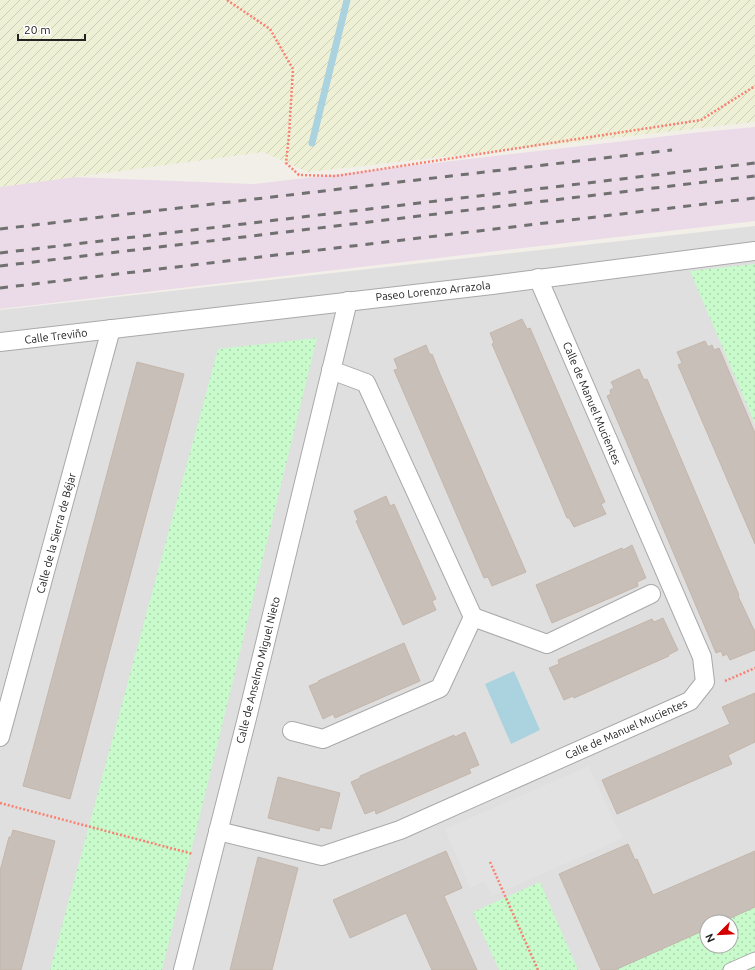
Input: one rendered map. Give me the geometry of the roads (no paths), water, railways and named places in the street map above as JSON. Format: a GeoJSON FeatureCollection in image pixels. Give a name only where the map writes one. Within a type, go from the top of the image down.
{"type":"FeatureCollection","features":[{"type":"Feature","properties":{"kind":"street","name":"Paseo Lorenzo Arrazola"},"geometry":{"type":"LineString","coordinates":[[111,329],[755,252]]}},
{"type":"Feature","properties":{"kind":"street","name":"Calle de Manuel Mucientes"},"geometry":{"type":"LineString","coordinates":[[218,831],[322,856],[400,830],[690,701],[705,682],[702,657],[538,278]]}},
{"type":"Feature","properties":{"kind":"street","name":"Calle de Anselmo Miguel Nieto"},"geometry":{"type":"LineString","coordinates":[[183,970],[249,710],[348,301]]}},
{"type":"Feature","properties":{"kind":"street","name":"Calle Treviño"},"geometry":{"type":"LineString","coordinates":[[0,342],[111,329]]}},
{"type":"Feature","properties":{"kind":"street","name":"Calle de la Sierra de Béjar"},"geometry":{"type":"LineString","coordinates":[[0,736],[111,329]]}},
{"type":"Feature","properties":{"kind":"street"},"geometry":{"type":"LineString","coordinates":[[331,370],[366,384],[473,617],[547,644],[651,594]]}},
{"type":"Feature","properties":{"kind":"street"},"geometry":{"type":"LineString","coordinates":[[292,731],[323,739],[440,688],[473,617]]}},
{"type":"Feature","properties":{"kind":"street"},"geometry":{"type":"LineString","coordinates":[[730,970],[755,959]]}},
{"type":"Feature","properties":{"kind":"water"},"geometry":{"type":"Polygon","coordinates":[[[514,671],[540,730],[511,744],[485,684],[514,671]]]}},
{"type":"Feature","properties":{"kind":"waterway"},"geometry":{"type":"LineString","coordinates":[[312,143],[347,0]]}},
{"type":"Feature","properties":{"kind":"railway"},"geometry":{"type":"LineString","coordinates":[[0,229],[672,150]]}},
{"type":"Feature","properties":{"kind":"railway"},"geometry":{"type":"LineString","coordinates":[[0,253],[755,163]]}},
{"type":"Feature","properties":{"kind":"railway"},"geometry":{"type":"LineString","coordinates":[[0,266],[755,176]]}},
{"type":"Feature","properties":{"kind":"railway"},"geometry":{"type":"LineString","coordinates":[[0,288],[755,198]]}}]}
